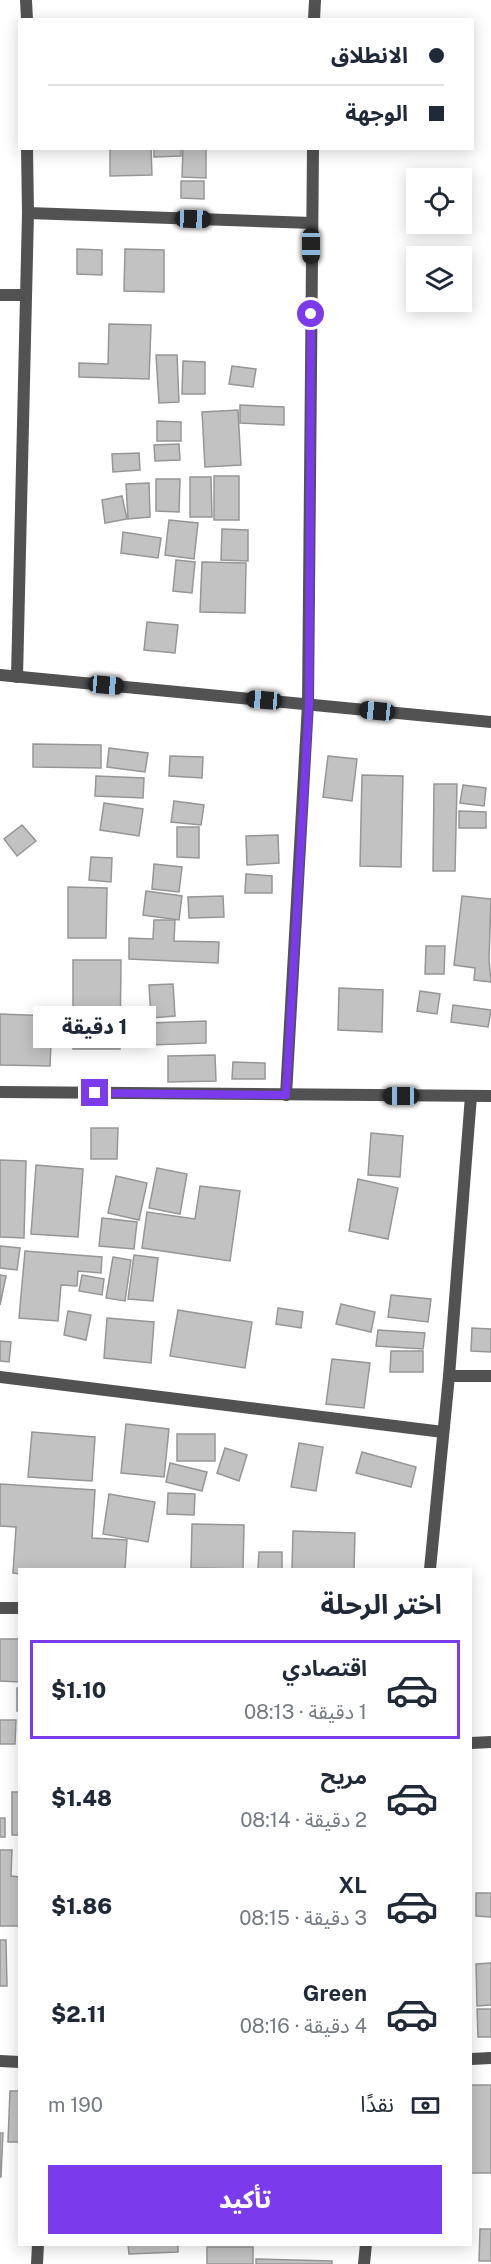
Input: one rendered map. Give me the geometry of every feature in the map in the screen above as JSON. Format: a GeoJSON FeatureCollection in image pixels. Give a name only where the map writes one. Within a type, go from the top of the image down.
{"type":"FeatureCollection","features":[{"type":"Feature","properties":{"kind":"street"},"geometry":{"type":"LineString","coordinates":[[26,0],[27,18]]}},
{"type":"Feature","properties":{"kind":"street"},"geometry":{"type":"LineString","coordinates":[[314,18],[315,0]]}},
{"type":"Feature","properties":{"kind":"street"},"geometry":{"type":"LineString","coordinates":[[17,676],[28,213],[27,150]]}},
{"type":"Feature","properties":{"kind":"street"},"geometry":{"type":"LineString","coordinates":[[286,1095],[309,704],[313,150]]}},
{"type":"Feature","properties":{"kind":"street"},"geometry":{"type":"LineString","coordinates":[[28,213],[312,223]]}},
{"type":"Feature","properties":{"kind":"street"},"geometry":{"type":"LineString","coordinates":[[0,295],[25,295]]}},
{"type":"Feature","properties":{"kind":"street"},"geometry":{"type":"LineString","coordinates":[[0,675],[491,722]]}},
{"type":"Feature","properties":{"kind":"street"},"geometry":{"type":"LineString","coordinates":[[0,1092],[491,1096]]}},
{"type":"Feature","properties":{"kind":"street"},"geometry":{"type":"LineString","coordinates":[[430,1568],[449,1376],[471,1096]]}},
{"type":"Feature","properties":{"kind":"street"},"geometry":{"type":"LineString","coordinates":[[449,1376],[491,1376]]}},
{"type":"Feature","properties":{"kind":"street"},"geometry":{"type":"LineString","coordinates":[[0,1377],[443,1432]]}},
{"type":"Feature","properties":{"kind":"street"},"geometry":{"type":"LineString","coordinates":[[0,1608],[18,1608]]}},
{"type":"Feature","properties":{"kind":"street"},"geometry":{"type":"LineString","coordinates":[[472,1743],[491,1742]]}},
{"type":"Feature","properties":{"kind":"street"},"geometry":{"type":"LineString","coordinates":[[472,2059],[491,2058]]}},
{"type":"Feature","properties":{"kind":"street"},"geometry":{"type":"LineString","coordinates":[[0,2061],[18,2062]]}},
{"type":"Feature","properties":{"kind":"street"},"geometry":{"type":"LineString","coordinates":[[37,2264],[38,2246]]}},
{"type":"Feature","properties":{"kind":"street"},"geometry":{"type":"LineString","coordinates":[[364,2264],[366,2246]]}},
{"type":"Feature","properties":{"kind":"building"},"geometry":{"type":"Polygon","coordinates":[[[110,150],[151,150],[152,175],[110,176],[110,150]]]}},
{"type":"Feature","properties":{"kind":"building"},"geometry":{"type":"Polygon","coordinates":[[[154,150],[181,150],[181,156],[154,157],[154,150]]]}},
{"type":"Feature","properties":{"kind":"building"},"geometry":{"type":"Polygon","coordinates":[[[183,150],[206,150],[206,178],[182,177],[183,150]]]}},
{"type":"Feature","properties":{"kind":"building"},"geometry":{"type":"Polygon","coordinates":[[[181,181],[204,181],[204,199],[181,198],[181,181]]]}},
{"type":"Feature","properties":{"kind":"building"},"geometry":{"type":"Polygon","coordinates":[[[77,249],[102,250],[102,275],[77,274],[77,249]]]}},
{"type":"Feature","properties":{"kind":"building"},"geometry":{"type":"Polygon","coordinates":[[[125,249],[164,250],[164,292],[124,291],[125,249]]]}},
{"type":"Feature","properties":{"kind":"building"},"geometry":{"type":"Polygon","coordinates":[[[109,324],[151,325],[149,379],[79,377],[79,363],[108,364],[109,324]]]}},
{"type":"Feature","properties":{"kind":"building"},"geometry":{"type":"Polygon","coordinates":[[[156,355],[177,355],[179,402],[159,403],[156,355]]]}},
{"type":"Feature","properties":{"kind":"building"},"geometry":{"type":"Polygon","coordinates":[[[183,361],[205,362],[205,394],[182,394],[183,361]]]}},
{"type":"Feature","properties":{"kind":"building"},"geometry":{"type":"Polygon","coordinates":[[[232,366],[256,369],[253,387],[229,384],[232,366]]]}},
{"type":"Feature","properties":{"kind":"building"},"geometry":{"type":"Polygon","coordinates":[[[240,405],[284,407],[284,425],[240,423],[240,405]]]}},
{"type":"Feature","properties":{"kind":"building"},"geometry":{"type":"Polygon","coordinates":[[[238,410],[241,465],[205,467],[202,412],[238,410]]]}},
{"type":"Feature","properties":{"kind":"building"},"geometry":{"type":"Polygon","coordinates":[[[157,421],[181,422],[181,441],[157,441],[157,421]]]}},
{"type":"Feature","properties":{"kind":"building"},"geometry":{"type":"Polygon","coordinates":[[[179,444],[180,460],[155,461],[154,445],[179,444]]]}},
{"type":"Feature","properties":{"kind":"building"},"geometry":{"type":"Polygon","coordinates":[[[139,453],[140,470],[113,472],[112,454],[139,453]]]}},
{"type":"Feature","properties":{"kind":"building"},"geometry":{"type":"Polygon","coordinates":[[[214,476],[239,476],[239,520],[214,520],[214,476]]]}},
{"type":"Feature","properties":{"kind":"building"},"geometry":{"type":"Polygon","coordinates":[[[190,477],[211,477],[212,517],[190,517],[190,477]]]}},
{"type":"Feature","properties":{"kind":"building"},"geometry":{"type":"Polygon","coordinates":[[[156,479],[180,479],[179,512],[156,511],[156,479]]]}},
{"type":"Feature","properties":{"kind":"building"},"geometry":{"type":"Polygon","coordinates":[[[149,483],[150,517],[128,519],[126,484],[149,483]]]}},
{"type":"Feature","properties":{"kind":"building"},"geometry":{"type":"Polygon","coordinates":[[[122,496],[127,519],[105,523],[102,500],[122,496]]]}},
{"type":"Feature","properties":{"kind":"building"},"geometry":{"type":"Polygon","coordinates":[[[169,520],[198,523],[194,559],[165,555],[169,520]]]}},
{"type":"Feature","properties":{"kind":"building"},"geometry":{"type":"Polygon","coordinates":[[[222,529],[248,530],[248,561],[221,560],[222,529]]]}},
{"type":"Feature","properties":{"kind":"building"},"geometry":{"type":"Polygon","coordinates":[[[123,532],[161,538],[158,558],[121,553],[123,532]]]}},
{"type":"Feature","properties":{"kind":"building"},"geometry":{"type":"Polygon","coordinates":[[[176,560],[195,562],[192,593],[173,591],[176,560]]]}},
{"type":"Feature","properties":{"kind":"building"},"geometry":{"type":"Polygon","coordinates":[[[202,562],[246,563],[245,613],[200,612],[202,562]]]}},
{"type":"Feature","properties":{"kind":"building"},"geometry":{"type":"Polygon","coordinates":[[[147,622],[178,625],[175,653],[144,650],[147,622]]]}},
{"type":"Feature","properties":{"kind":"building"},"geometry":{"type":"Polygon","coordinates":[[[33,744],[101,745],[101,768],[33,767],[33,744]]]}},
{"type":"Feature","properties":{"kind":"building"},"geometry":{"type":"Polygon","coordinates":[[[109,748],[148,753],[145,772],[107,767],[109,748]]]}},
{"type":"Feature","properties":{"kind":"building"},"geometry":{"type":"Polygon","coordinates":[[[170,756],[203,757],[202,778],[169,776],[170,756]]]}},
{"type":"Feature","properties":{"kind":"building"},"geometry":{"type":"Polygon","coordinates":[[[328,756],[357,759],[352,801],[323,797],[328,756]]]}},
{"type":"Feature","properties":{"kind":"building"},"geometry":{"type":"Polygon","coordinates":[[[362,775],[403,776],[401,867],[360,866],[362,775]]]}},
{"type":"Feature","properties":{"kind":"building"},"geometry":{"type":"Polygon","coordinates":[[[96,776],[144,778],[143,798],[95,796],[96,776]]]}},
{"type":"Feature","properties":{"kind":"building"},"geometry":{"type":"Polygon","coordinates":[[[434,784],[457,784],[455,871],[433,871],[434,784]]]}},
{"type":"Feature","properties":{"kind":"building"},"geometry":{"type":"Polygon","coordinates":[[[463,785],[486,788],[484,806],[460,803],[463,785]]]}},
{"type":"Feature","properties":{"kind":"building"},"geometry":{"type":"Polygon","coordinates":[[[174,801],[204,805],[201,825],[171,822],[174,801]]]}},
{"type":"Feature","properties":{"kind":"building"},"geometry":{"type":"Polygon","coordinates":[[[104,803],[143,809],[139,836],[100,830],[104,803]]]}},
{"type":"Feature","properties":{"kind":"building"},"geometry":{"type":"Polygon","coordinates":[[[459,811],[486,812],[486,828],[459,828],[459,811]]]}},
{"type":"Feature","properties":{"kind":"building"},"geometry":{"type":"Polygon","coordinates":[[[22,825],[36,841],[17,856],[4,839],[22,825]]]}},
{"type":"Feature","properties":{"kind":"building"},"geometry":{"type":"Polygon","coordinates":[[[177,827],[199,827],[199,858],[177,857],[177,827]]]}},
{"type":"Feature","properties":{"kind":"building"},"geometry":{"type":"Polygon","coordinates":[[[278,835],[279,863],[247,865],[246,836],[278,835]]]}},
{"type":"Feature","properties":{"kind":"building"},"geometry":{"type":"Polygon","coordinates":[[[91,857],[112,858],[111,882],[89,880],[91,857]]]}},
{"type":"Feature","properties":{"kind":"building"},"geometry":{"type":"Polygon","coordinates":[[[154,864],[182,867],[179,892],[152,889],[154,864]]]}},
{"type":"Feature","properties":{"kind":"building"},"geometry":{"type":"Polygon","coordinates":[[[246,874],[272,876],[272,893],[245,893],[246,874]]]}},
{"type":"Feature","properties":{"kind":"building"},"geometry":{"type":"Polygon","coordinates":[[[68,887],[107,888],[106,938],[68,938],[68,887]]]}},
{"type":"Feature","properties":{"kind":"building"},"geometry":{"type":"Polygon","coordinates":[[[146,891],[182,896],[179,920],[143,915],[146,891]]]}},
{"type":"Feature","properties":{"kind":"building"},"geometry":{"type":"Polygon","coordinates":[[[223,896],[224,917],[189,918],[188,897],[223,896]]]}},
{"type":"Feature","properties":{"kind":"building"},"geometry":{"type":"Polygon","coordinates":[[[462,896],[491,899],[489,960],[491,982],[474,980],[475,968],[454,965],[462,896]]]}},
{"type":"Feature","properties":{"kind":"building"},"geometry":{"type":"Polygon","coordinates":[[[154,920],[175,920],[174,941],[219,942],[218,963],[129,959],[129,938],[153,939],[154,920]]]}},
{"type":"Feature","properties":{"kind":"building"},"geometry":{"type":"Polygon","coordinates":[[[426,946],[445,946],[444,974],[425,974],[426,946]]]}},
{"type":"Feature","properties":{"kind":"building"},"geometry":{"type":"Polygon","coordinates":[[[73,960],[121,960],[120,1049],[73,1049],[73,960]]]}},
{"type":"Feature","properties":{"kind":"building"},"geometry":{"type":"Polygon","coordinates":[[[173,984],[175,1016],[151,1018],[149,985],[173,984]]]}},
{"type":"Feature","properties":{"kind":"building"},"geometry":{"type":"Polygon","coordinates":[[[339,988],[383,990],[382,1032],[338,1030],[339,988]]]}},
{"type":"Feature","properties":{"kind":"building"},"geometry":{"type":"Polygon","coordinates":[[[420,991],[440,994],[437,1014],[417,1011],[420,991]]]}},
{"type":"Feature","properties":{"kind":"building"},"geometry":{"type":"Polygon","coordinates":[[[453,1005],[491,1010],[488,1027],[451,1022],[453,1005]]]}},
{"type":"Feature","properties":{"kind":"building"},"geometry":{"type":"Polygon","coordinates":[[[0,1014],[52,1016],[50,1066],[0,1065],[0,1014]]]}},
{"type":"Feature","properties":{"kind":"building"},"geometry":{"type":"Polygon","coordinates":[[[206,1021],[206,1043],[149,1045],[148,1023],[206,1021]]]}},
{"type":"Feature","properties":{"kind":"building"},"geometry":{"type":"Polygon","coordinates":[[[215,1055],[216,1081],[168,1082],[168,1056],[215,1055]]]}},
{"type":"Feature","properties":{"kind":"building"},"geometry":{"type":"Polygon","coordinates":[[[233,1062],[265,1063],[265,1079],[232,1079],[233,1062]]]}},
{"type":"Feature","properties":{"kind":"building"},"geometry":{"type":"Polygon","coordinates":[[[91,1128],[118,1128],[117,1159],[91,1159],[91,1128]]]}},
{"type":"Feature","properties":{"kind":"building"},"geometry":{"type":"Polygon","coordinates":[[[371,1133],[403,1136],[400,1177],[368,1175],[371,1133]]]}},
{"type":"Feature","properties":{"kind":"building"},"geometry":{"type":"Polygon","coordinates":[[[0,1160],[26,1161],[24,1238],[0,1237],[0,1160]]]}},
{"type":"Feature","properties":{"kind":"building"},"geometry":{"type":"Polygon","coordinates":[[[36,1165],[83,1169],[78,1237],[31,1234],[36,1165]]]}},
{"type":"Feature","properties":{"kind":"building"},"geometry":{"type":"Polygon","coordinates":[[[157,1168],[187,1174],[180,1214],[149,1208],[157,1168]]]}},
{"type":"Feature","properties":{"kind":"building"},"geometry":{"type":"Polygon","coordinates":[[[116,1176],[147,1183],[139,1220],[108,1213],[116,1176]]]}},
{"type":"Feature","properties":{"kind":"building"},"geometry":{"type":"Polygon","coordinates":[[[358,1179],[398,1188],[388,1239],[349,1231],[358,1179]]]}},
{"type":"Feature","properties":{"kind":"building"},"geometry":{"type":"Polygon","coordinates":[[[200,1186],[240,1191],[230,1261],[142,1248],[147,1212],[195,1219],[200,1186]]]}},
{"type":"Feature","properties":{"kind":"building"},"geometry":{"type":"Polygon","coordinates":[[[102,1218],[137,1222],[134,1249],[99,1246],[102,1218]]]}},
{"type":"Feature","properties":{"kind":"building"},"geometry":{"type":"Polygon","coordinates":[[[0,1246],[20,1248],[17,1270],[0,1268],[0,1246]]]}},
{"type":"Feature","properties":{"kind":"building"},"geometry":{"type":"Polygon","coordinates":[[[25,1251],[102,1257],[101,1273],[78,1271],[77,1286],[61,1285],[58,1321],[19,1318],[25,1251]]]}},
{"type":"Feature","properties":{"kind":"building"},"geometry":{"type":"Polygon","coordinates":[[[134,1255],[158,1258],[153,1301],[128,1299],[134,1255]]]}},
{"type":"Feature","properties":{"kind":"building"},"geometry":{"type":"Polygon","coordinates":[[[113,1257],[131,1260],[125,1301],[106,1298],[113,1257]]]}},
{"type":"Feature","properties":{"kind":"building"},"geometry":{"type":"Polygon","coordinates":[[[0,1275],[6,1276],[0,1305],[0,1275]]]}},
{"type":"Feature","properties":{"kind":"building"},"geometry":{"type":"Polygon","coordinates":[[[82,1275],[104,1279],[102,1295],[79,1291],[82,1275]]]}},
{"type":"Feature","properties":{"kind":"building"},"geometry":{"type":"Polygon","coordinates":[[[391,1295],[431,1299],[428,1322],[388,1317],[391,1295]]]}},
{"type":"Feature","properties":{"kind":"building"},"geometry":{"type":"Polygon","coordinates":[[[341,1304],[375,1312],[371,1332],[336,1324],[341,1304]]]}},
{"type":"Feature","properties":{"kind":"building"},"geometry":{"type":"Polygon","coordinates":[[[278,1308],[303,1312],[301,1328],[276,1324],[278,1308]]]}},
{"type":"Feature","properties":{"kind":"building"},"geometry":{"type":"Polygon","coordinates":[[[178,1310],[252,1322],[245,1368],[170,1356],[178,1310]]]}},
{"type":"Feature","properties":{"kind":"building"},"geometry":{"type":"Polygon","coordinates":[[[68,1311],[91,1315],[86,1340],[64,1335],[68,1311]]]}},
{"type":"Feature","properties":{"kind":"building"},"geometry":{"type":"Polygon","coordinates":[[[107,1318],[154,1322],[151,1363],[104,1358],[107,1318]]]}},
{"type":"Feature","properties":{"kind":"building"},"geometry":{"type":"Polygon","coordinates":[[[472,1328],[491,1329],[491,1352],[471,1351],[472,1328]]]}},
{"type":"Feature","properties":{"kind":"building"},"geometry":{"type":"Polygon","coordinates":[[[378,1330],[425,1333],[423,1349],[376,1346],[378,1330]]]}},
{"type":"Feature","properties":{"kind":"building"},"geometry":{"type":"Polygon","coordinates":[[[0,1341],[11,1342],[9,1362],[0,1361],[0,1341]]]}},
{"type":"Feature","properties":{"kind":"building"},"geometry":{"type":"Polygon","coordinates":[[[391,1351],[423,1351],[423,1372],[390,1372],[391,1351]]]}},
{"type":"Feature","properties":{"kind":"building"},"geometry":{"type":"Polygon","coordinates":[[[332,1359],[370,1363],[364,1408],[326,1404],[332,1359]]]}},
{"type":"Feature","properties":{"kind":"building"},"geometry":{"type":"Polygon","coordinates":[[[126,1424],[169,1429],[164,1477],[121,1473],[126,1424]]]}},
{"type":"Feature","properties":{"kind":"building"},"geometry":{"type":"Polygon","coordinates":[[[32,1432],[95,1437],[92,1481],[28,1477],[32,1432]]]}},
{"type":"Feature","properties":{"kind":"building"},"geometry":{"type":"Polygon","coordinates":[[[177,1434],[215,1434],[215,1461],[177,1461],[177,1434]]]}},
{"type":"Feature","properties":{"kind":"building"},"geometry":{"type":"Polygon","coordinates":[[[299,1443],[323,1447],[316,1491],[291,1487],[299,1443]]]}},
{"type":"Feature","properties":{"kind":"building"},"geometry":{"type":"Polygon","coordinates":[[[225,1448],[247,1455],[239,1481],[217,1473],[225,1448]]]}},
{"type":"Feature","properties":{"kind":"building"},"geometry":{"type":"Polygon","coordinates":[[[362,1452],[416,1467],[411,1487],[356,1473],[362,1452]]]}},
{"type":"Feature","properties":{"kind":"building"},"geometry":{"type":"Polygon","coordinates":[[[170,1463],[207,1472],[202,1491],[166,1482],[170,1463]]]}},
{"type":"Feature","properties":{"kind":"building"},"geometry":{"type":"Polygon","coordinates":[[[0,1484],[95,1490],[92,1538],[127,1540],[125,1568],[18,1568],[18,1574],[13,1573],[16,1527],[0,1526],[0,1484]]]}},
{"type":"Feature","properties":{"kind":"building"},"geometry":{"type":"Polygon","coordinates":[[[168,1493],[195,1494],[194,1515],[167,1514],[168,1493]]]}},
{"type":"Feature","properties":{"kind":"building"},"geometry":{"type":"Polygon","coordinates":[[[109,1494],[155,1502],[148,1542],[103,1534],[109,1494]]]}},
{"type":"Feature","properties":{"kind":"building"},"geometry":{"type":"Polygon","coordinates":[[[192,1524],[244,1525],[243,1568],[191,1568],[192,1524]]]}},
{"type":"Feature","properties":{"kind":"building"},"geometry":{"type":"Polygon","coordinates":[[[293,1531],[355,1533],[354,1568],[292,1568],[293,1531]]]}},
{"type":"Feature","properties":{"kind":"building"},"geometry":{"type":"Polygon","coordinates":[[[259,1552],[282,1552],[282,1568],[258,1568],[259,1552]]]}},
{"type":"Feature","properties":{"kind":"building"},"geometry":{"type":"Polygon","coordinates":[[[0,1639],[18,1639],[18,1682],[0,1681],[0,1639]]]}},
{"type":"Feature","properties":{"kind":"building"},"geometry":{"type":"Polygon","coordinates":[[[17,1688],[18,1688],[18,1711],[17,1688]]]}},
{"type":"Feature","properties":{"kind":"building"},"geometry":{"type":"Polygon","coordinates":[[[0,1720],[16,1720],[15,1744],[0,1744],[0,1720]]]}},
{"type":"Feature","properties":{"kind":"building"},"geometry":{"type":"Polygon","coordinates":[[[12,1792],[18,1792],[18,1835],[12,1835],[12,1792]]]}},
{"type":"Feature","properties":{"kind":"building"},"geometry":{"type":"Polygon","coordinates":[[[0,1818],[5,1818],[5,1837],[0,1837],[0,1818]]]}},
{"type":"Feature","properties":{"kind":"building"},"geometry":{"type":"Polygon","coordinates":[[[0,1850],[12,1850],[11,1876],[18,1877],[18,1926],[0,1926],[0,1850]]]}},
{"type":"Feature","properties":{"kind":"building"},"geometry":{"type":"Polygon","coordinates":[[[476,1893],[491,1893],[491,1917],[476,1916],[476,1893]]]}},
{"type":"Feature","properties":{"kind":"building"},"geometry":{"type":"Polygon","coordinates":[[[0,1940],[6,1940],[7,1986],[0,1986],[0,1940]]]}},
{"type":"Feature","properties":{"kind":"building"},"geometry":{"type":"Polygon","coordinates":[[[491,1963],[491,2005],[477,2006],[476,1964],[491,1963]]]}},
{"type":"Feature","properties":{"kind":"building"},"geometry":{"type":"Polygon","coordinates":[[[477,2009],[491,2009],[491,2037],[478,2037],[477,2009]]]}},
{"type":"Feature","properties":{"kind":"building"},"geometry":{"type":"Polygon","coordinates":[[[472,2085],[491,2085],[491,2173],[472,2173],[472,2085]]]}},
{"type":"Feature","properties":{"kind":"building"},"geometry":{"type":"Polygon","coordinates":[[[10,2091],[18,2091],[18,2142],[8,2142],[10,2091]]]}},
{"type":"Feature","properties":{"kind":"building"},"geometry":{"type":"Polygon","coordinates":[[[0,2133],[3,2133],[1,2177],[0,2177],[0,2133]]]}},
{"type":"Feature","properties":{"kind":"building"},"geometry":{"type":"Polygon","coordinates":[[[480,2229],[491,2229],[491,2261],[479,2261],[480,2229]]]}},
{"type":"Feature","properties":{"kind":"building"},"geometry":{"type":"Polygon","coordinates":[[[128,2246],[178,2246],[178,2252],[129,2254],[128,2246]]]}},
{"type":"Feature","properties":{"kind":"building"},"geometry":{"type":"Polygon","coordinates":[[[207,2247],[253,2247],[253,2264],[207,2264],[207,2247]]]}},
{"type":"Feature","properties":{"kind":"building"},"geometry":{"type":"Polygon","coordinates":[[[256,2259],[332,2261],[332,2264],[256,2264],[256,2259]]]}},
{"type":"Feature","properties":{"kind":"route"},"geometry":{"type":"LineString","coordinates":[[95,1093],[286,1095],[309,704],[311,314]]}}]}
